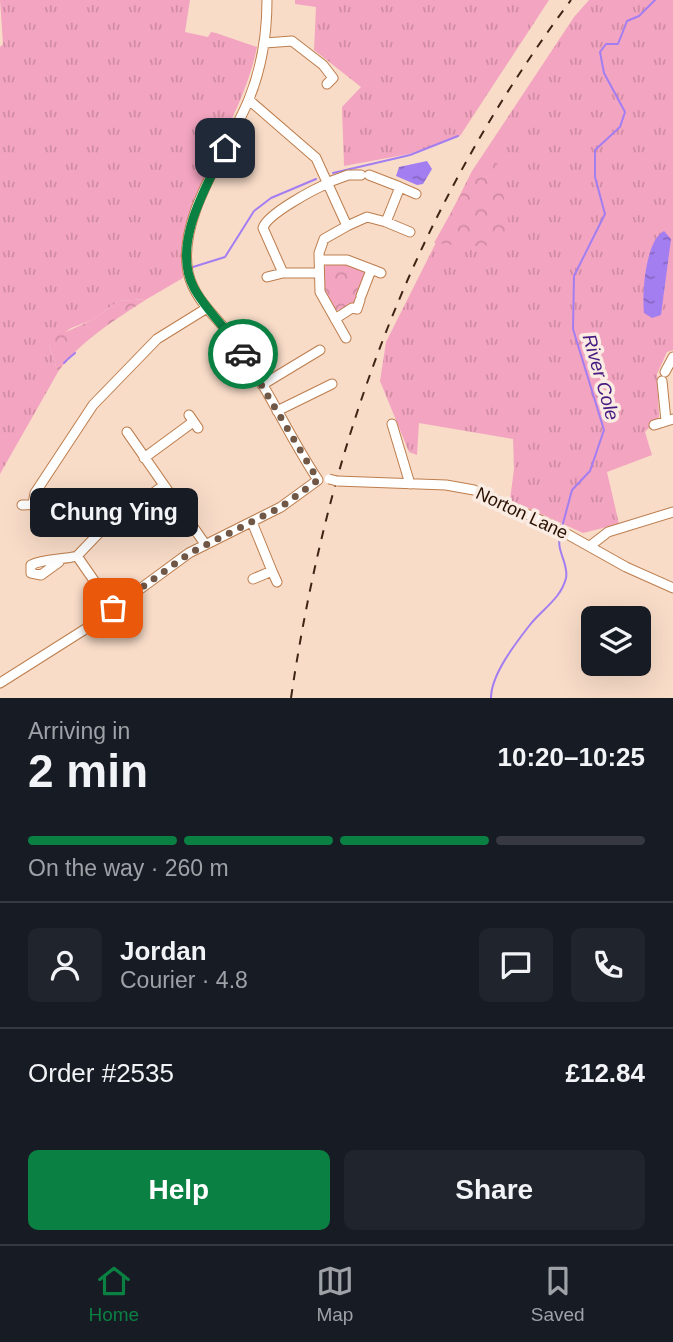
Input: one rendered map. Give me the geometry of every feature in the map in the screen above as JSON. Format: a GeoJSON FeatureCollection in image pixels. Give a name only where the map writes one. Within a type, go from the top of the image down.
{"type":"FeatureCollection","features":[{"type":"Feature","properties":{"kind":"street"},"geometry":{"type":"LineString","coordinates":[[0,683],[205,544],[281,507],[318,480],[236,341],[207,308],[190,278],[188,244],[200,203],[249,100],[265,43],[267,0]]}},
{"type":"Feature","properties":{"kind":"street"},"geometry":{"type":"LineString","coordinates":[[265,43],[292,41],[323,65],[333,78],[327,84]]}},
{"type":"Feature","properties":{"kind":"street"},"geometry":{"type":"LineString","coordinates":[[249,100],[316,158],[347,226]]}},
{"type":"Feature","properties":{"kind":"street"},"geometry":{"type":"LineString","coordinates":[[283,273],[263,225],[284,208],[348,175],[365,175],[416,194]]}},
{"type":"Feature","properties":{"kind":"street"},"geometry":{"type":"LineString","coordinates":[[386,222],[400,187]]}},
{"type":"Feature","properties":{"kind":"street"},"geometry":{"type":"LineString","coordinates":[[346,338],[320,292],[320,248],[324,239],[367,217],[410,232]]}},
{"type":"Feature","properties":{"kind":"street"},"geometry":{"type":"LineString","coordinates":[[320,260],[347,260],[382,273]]}},
{"type":"Feature","properties":{"kind":"street"},"geometry":{"type":"LineString","coordinates":[[335,319],[352,308],[356,309],[371,270]]}},
{"type":"Feature","properties":{"kind":"street"},"geometry":{"type":"LineString","coordinates":[[267,277],[283,273],[319,272]]}},
{"type":"Feature","properties":{"kind":"street"},"geometry":{"type":"LineString","coordinates":[[22,505],[37,504],[35,493],[93,405],[157,339],[207,308]]}},
{"type":"Feature","properties":{"kind":"street"},"geometry":{"type":"LineString","coordinates":[[262,385],[320,350]]}},
{"type":"Feature","properties":{"kind":"street"},"geometry":{"type":"LineString","coordinates":[[654,425],[669,420],[664,377],[673,357]]}},
{"type":"Feature","properties":{"kind":"street"},"geometry":{"type":"LineString","coordinates":[[277,411],[332,384]]}},
{"type":"Feature","properties":{"kind":"street"},"geometry":{"type":"LineString","coordinates":[[144,458],[194,422]]}},
{"type":"Feature","properties":{"kind":"street"},"geometry":{"type":"LineString","coordinates":[[393,424],[410,484]]}},
{"type":"Feature","properties":{"kind":"street"},"geometry":{"type":"LineString","coordinates":[[127,432],[205,544]]}},
{"type":"Feature","properties":{"kind":"street","name":"Norton Lane"},"geometry":{"type":"LineString","coordinates":[[318,480],[446,485],[474,490],[556,528],[673,588]]}},
{"type":"Feature","properties":{"kind":"street"},"geometry":{"type":"LineString","coordinates":[[58,562],[77,556],[106,527],[163,486]]}},
{"type":"Feature","properties":{"kind":"street"},"geometry":{"type":"LineString","coordinates":[[590,546],[608,533],[673,512]]}},
{"type":"Feature","properties":{"kind":"street"},"geometry":{"type":"LineString","coordinates":[[252,522],[277,582]]}},
{"type":"Feature","properties":{"kind":"street"},"geometry":{"type":"LineString","coordinates":[[77,556],[113,608]]}},
{"type":"Feature","properties":{"kind":"street"},"geometry":{"type":"LineString","coordinates":[[253,579],[272,571]]}},
{"type":"Feature","properties":{"kind":"green space"},"geometry":{"type":"Polygon","coordinates":[[[0,0],[190,0],[185,32],[208,37],[211,32],[216,33],[257,47],[238,105],[200,189],[190,218],[184,247],[183,278],[147,299],[119,301],[92,320],[71,328],[49,345],[58,372],[0,474],[0,47],[3,44],[0,0]]]}},
{"type":"Feature","properties":{"kind":"green space"},"geometry":{"type":"Polygon","coordinates":[[[295,0],[549,0],[460,136],[409,154],[344,166],[342,107],[361,87],[314,50],[316,7],[295,4],[295,0]]]}},
{"type":"Feature","properties":{"kind":"green space"},"geometry":{"type":"Polygon","coordinates":[[[589,0],[673,0],[673,350],[667,352],[657,374],[659,417],[645,432],[652,455],[607,472],[619,524],[583,533],[510,500],[514,469],[513,439],[419,423],[417,455],[409,452],[380,381],[386,342],[472,171],[574,17],[589,0]]]}},
{"type":"Feature","properties":{"kind":"green space"},"geometry":{"type":"Polygon","coordinates":[[[483,155],[497,163],[509,224],[508,239],[481,246],[434,243],[483,155]]]}},
{"type":"Feature","properties":{"kind":"green space"},"geometry":{"type":"Polygon","coordinates":[[[346,263],[366,273],[354,306],[334,311],[324,288],[324,270],[326,264],[346,263]]]}},
{"type":"Feature","properties":{"kind":"green space"},"geometry":{"type":"Polygon","coordinates":[[[147,299],[87,341],[58,372],[49,345],[57,336],[92,320],[119,301],[147,299]]]}},
{"type":"Feature","properties":{"kind":"water"},"geometry":{"type":"Polygon","coordinates":[[[427,161],[432,169],[423,184],[417,185],[396,176],[399,167],[427,161]]]}},
{"type":"Feature","properties":{"kind":"water"},"geometry":{"type":"Polygon","coordinates":[[[664,231],[671,239],[661,315],[652,318],[644,313],[646,269],[653,245],[664,231]]]}},
{"type":"Feature","properties":{"kind":"waterway","name":"River Cole"},"geometry":{"type":"LineString","coordinates":[[562,527],[572,490],[590,471],[604,430],[573,329],[574,276],[605,214],[595,177],[595,150],[620,127],[625,112],[604,73],[600,52],[606,44],[618,44],[627,21],[639,16],[655,0]]}},
{"type":"Feature","properties":{"kind":"waterway"},"geometry":{"type":"LineString","coordinates":[[333,173],[410,155],[458,136]]}},
{"type":"Feature","properties":{"kind":"waterway"},"geometry":{"type":"LineString","coordinates":[[193,267],[225,257],[254,211],[271,198],[316,179]]}},
{"type":"Feature","properties":{"kind":"waterway"},"geometry":{"type":"LineString","coordinates":[[68,359],[75,353]]}},
{"type":"Feature","properties":{"kind":"waterway"},"geometry":{"type":"LineString","coordinates":[[64,363],[67,360]]}},
{"type":"Feature","properties":{"kind":"waterway","name":"River Cole"},"geometry":{"type":"LineString","coordinates":[[491,698],[499,670],[534,620],[555,598],[566,578],[560,536]]}},
{"type":"Feature","properties":{"kind":"railway"},"geometry":{"type":"LineString","coordinates":[[291,698],[308,603],[329,510],[355,419],[386,331],[423,245],[466,161],[515,80],[571,0]]}},
{"type":"Feature","properties":{"kind":"way so far"},"geometry":{"type":"LineString","coordinates":[[113,608],[190,553],[270,514],[318,480],[243,354]]}},
{"type":"Feature","properties":{"kind":"place","name":"Chung Ying"},"geometry":{"type":"Point","coordinates":[113,608]}},
{"type":"Feature","properties":{"kind":"route"},"geometry":{"type":"LineString","coordinates":[[225,148],[194,218],[187,261],[194,289],[236,341],[243,354]]}}]}
